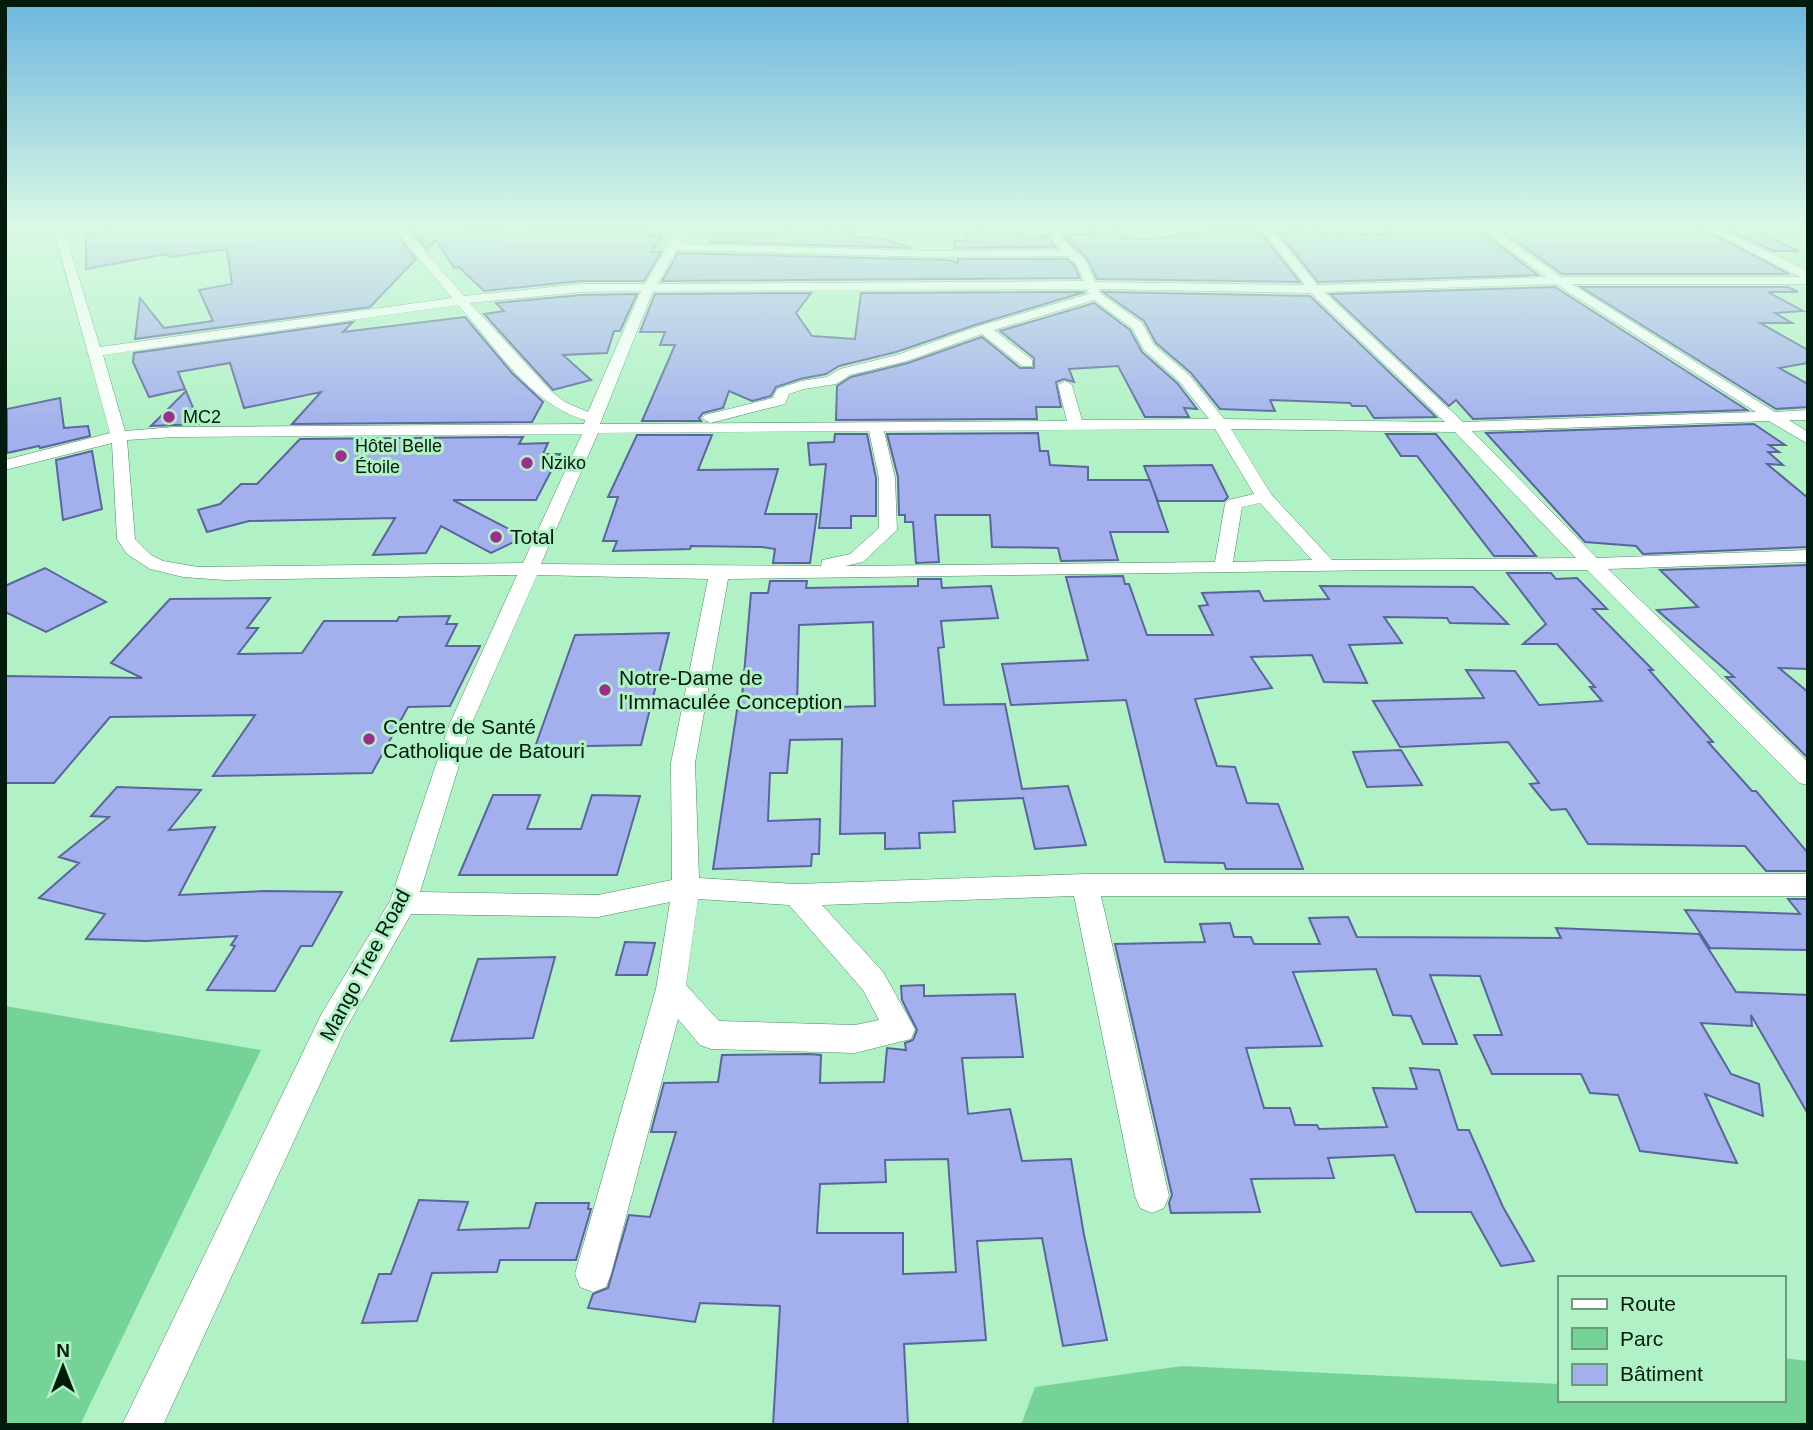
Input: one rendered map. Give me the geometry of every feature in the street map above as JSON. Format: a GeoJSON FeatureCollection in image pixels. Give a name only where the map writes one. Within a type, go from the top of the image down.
{"type":"FeatureCollection","features":[{"type":"Feature","properties":{"kind":"street"},"geometry":{"type":"LineString","coordinates":[[78,294],[109,408],[120,436],[126,539],[131,550],[150,563],[179,571],[225,574],[528,569],[719,573],[1592,564],[1808,556]]}},
{"type":"Feature","properties":{"kind":"street"},"geometry":{"type":"LineString","coordinates":[[454,294],[534,382],[592,424]]}},
{"type":"Feature","properties":{"kind":"street"},"geometry":{"type":"LineString","coordinates":[[95,352],[522,294]]}},
{"type":"Feature","properties":{"kind":"street","name":"Mango Tree Road"},"geometry":{"type":"LineString","coordinates":[[142,1425],[333,1023],[403,903],[461,723],[646,294]]}},
{"type":"Feature","properties":{"kind":"street"},"geometry":{"type":"LineString","coordinates":[[677,428],[780,401],[782,392],[801,385],[831,381],[845,372],[902,358],[1083,294]]}},
{"type":"Feature","properties":{"kind":"street"},"geometry":{"type":"LineString","coordinates":[[1098,294],[1137,326],[1149,346],[1184,377],[1220,424],[1264,497],[1327,565]]}},
{"type":"Feature","properties":{"kind":"street"},"geometry":{"type":"LineString","coordinates":[[1319,294],[1459,427],[1592,564],[1808,777]]}},
{"type":"Feature","properties":{"kind":"street"},"geometry":{"type":"LineString","coordinates":[[1580,294],[1808,439]]}},
{"type":"Feature","properties":{"kind":"street"},"geometry":{"type":"LineString","coordinates":[[984,329],[1027,363]]}},
{"type":"Feature","properties":{"kind":"street"},"geometry":{"type":"LineString","coordinates":[[1065,385],[1076,425]]}},
{"type":"Feature","properties":{"kind":"street"},"geometry":{"type":"LineString","coordinates":[[5,465],[120,436],[174,432],[592,424],[677,428],[1220,424],[1459,427],[1808,415]]}},
{"type":"Feature","properties":{"kind":"street"},"geometry":{"type":"LineString","coordinates":[[792,572],[856,558],[888,530],[890,505],[883,448],[875,427]]}},
{"type":"Feature","properties":{"kind":"street"},"geometry":{"type":"LineString","coordinates":[[1223,568],[1234,504],[1264,497]]}},
{"type":"Feature","properties":{"kind":"street"},"geometry":{"type":"LineString","coordinates":[[593,1274],[671,989],[686,888],[683,763],[719,573]]}},
{"type":"Feature","properties":{"kind":"street"},"geometry":{"type":"LineString","coordinates":[[403,903],[598,906],[686,888],[796,895],[1085,885],[1808,885]]}},
{"type":"Feature","properties":{"kind":"street"},"geometry":{"type":"LineString","coordinates":[[1085,885],[1152,1196]]}},
{"type":"Feature","properties":{"kind":"street"},"geometry":{"type":"LineString","coordinates":[[671,989],[711,1035],[855,1039],[900,1029],[873,981],[796,895]]}},
{"type":"Feature","properties":{"kind":"green space"},"geometry":{"type":"Polygon","coordinates":[[[5,1006],[261,1050],[80,1425],[5,1425],[5,1006]]]}},
{"type":"Feature","properties":{"kind":"green space"},"geometry":{"type":"Polygon","coordinates":[[[1785,1358],[1808,1361],[1808,1425],[1021,1425],[1035,1387],[1182,1366],[1558,1384],[1558,1402],[1785,1402],[1785,1358]]]}},
{"type":"Feature","properties":{"kind":"building"},"geometry":{"type":"Polygon","coordinates":[[[201,294],[383,294],[370,307],[135,339],[140,298],[164,328],[213,321],[201,294]]]}},
{"type":"Feature","properties":{"kind":"building"},"geometry":{"type":"Polygon","coordinates":[[[637,294],[620,331],[614,331],[607,353],[563,355],[591,380],[553,390],[484,314],[504,311],[496,303],[581,295],[637,294]]]}},
{"type":"Feature","properties":{"kind":"building"},"geometry":{"type":"Polygon","coordinates":[[[655,294],[810,294],[796,313],[812,336],[855,339],[861,294],[1079,294],[896,352],[839,366],[826,374],[776,387],[771,396],[752,401],[729,391],[723,408],[703,413],[699,418],[701,421],[642,421],[675,345],[660,345],[665,332],[640,332],[655,294]]]}},
{"type":"Feature","properties":{"kind":"building"},"geometry":{"type":"Polygon","coordinates":[[[1105,294],[1310,296],[1436,417],[1374,418],[1366,406],[1352,406],[1350,403],[1270,400],[1275,411],[1220,409],[1191,373],[1156,343],[1144,321],[1105,294]]]}},
{"type":"Feature","properties":{"kind":"building"},"geometry":{"type":"Polygon","coordinates":[[[1330,294],[1566,294],[1747,410],[1473,419],[1456,400],[1449,406],[1330,294]]]}},
{"type":"Feature","properties":{"kind":"building"},"geometry":{"type":"Polygon","coordinates":[[[1592,294],[1771,294],[1803,311],[1775,313],[1792,323],[1760,323],[1808,350],[1808,363],[1779,368],[1808,384],[1808,407],[1776,409],[1592,294]]]}},
{"type":"Feature","properties":{"kind":"building"},"geometry":{"type":"Polygon","coordinates":[[[1094,303],[1130,330],[1142,352],[1177,383],[1197,409],[1184,408],[1189,417],[1145,417],[1118,366],[1069,369],[1074,382],[1064,379],[1056,382],[1061,407],[1036,407],[1037,419],[836,420],[837,386],[851,377],[908,363],[982,337],[1020,368],[1034,368],[1034,358],[1000,331],[1094,303]]]}},
{"type":"Feature","properties":{"kind":"building"},"geometry":{"type":"Polygon","coordinates":[[[465,317],[512,373],[543,402],[532,422],[292,424],[321,392],[244,408],[230,363],[178,372],[185,389],[149,397],[133,362],[134,353],[353,322],[343,332],[465,317]]]}},
{"type":"Feature","properties":{"kind":"building"},"geometry":{"type":"Polygon","coordinates":[[[186,391],[200,424],[151,426],[186,391]]]}},
{"type":"Feature","properties":{"kind":"building"},"geometry":{"type":"Polygon","coordinates":[[[60,398],[64,428],[88,426],[90,436],[7,453],[7,409],[60,398]]]}},
{"type":"Feature","properties":{"kind":"building"},"geometry":{"type":"Polygon","coordinates":[[[1754,424],[1785,445],[1769,445],[1779,452],[1768,452],[1783,465],[1767,464],[1808,498],[1808,547],[1643,554],[1636,546],[1585,542],[1486,433],[1754,424]]]}},
{"type":"Feature","properties":{"kind":"building"},"geometry":{"type":"Polygon","coordinates":[[[1038,433],[1040,451],[1048,451],[1050,465],[1088,467],[1088,480],[1150,480],[1168,532],[1110,532],[1118,560],[1061,561],[1058,548],[992,547],[990,515],[935,515],[939,562],[916,563],[913,522],[905,522],[905,515],[899,515],[898,477],[887,434],[1038,433]]]}},
{"type":"Feature","properties":{"kind":"building"},"geometry":{"type":"Polygon","coordinates":[[[835,434],[867,434],[876,478],[876,516],[851,516],[851,528],[819,528],[826,464],[810,465],[808,443],[834,442],[835,434]]]}},
{"type":"Feature","properties":{"kind":"building"},"geometry":{"type":"Polygon","coordinates":[[[1386,434],[1436,434],[1536,556],[1494,556],[1417,456],[1401,456],[1386,434]]]}},
{"type":"Feature","properties":{"kind":"building"},"geometry":{"type":"Polygon","coordinates":[[[637,435],[712,435],[698,470],[778,469],[765,514],[817,514],[810,563],[773,563],[775,549],[762,547],[691,546],[690,549],[613,551],[617,541],[603,541],[618,497],[608,497],[637,435]]]}},
{"type":"Feature","properties":{"kind":"building"},"geometry":{"type":"Polygon","coordinates":[[[523,437],[519,444],[548,443],[543,454],[560,454],[536,500],[453,500],[524,537],[491,553],[441,526],[426,553],[373,555],[395,518],[249,521],[207,532],[198,510],[220,504],[241,484],[257,484],[300,439],[523,437]]]}},
{"type":"Feature","properties":{"kind":"building"},"geometry":{"type":"Polygon","coordinates":[[[92,451],[102,509],[63,520],[56,460],[92,451]]]}},
{"type":"Feature","properties":{"kind":"building"},"geometry":{"type":"Polygon","coordinates":[[[1212,465],[1228,497],[1224,501],[1158,501],[1144,466],[1212,465]]]}},
{"type":"Feature","properties":{"kind":"building"},"geometry":{"type":"Polygon","coordinates":[[[1808,565],[1808,669],[1779,668],[1808,692],[1808,758],[1726,677],[1734,677],[1657,610],[1698,607],[1660,570],[1808,565]]]}},
{"type":"Feature","properties":{"kind":"building"},"geometry":{"type":"Polygon","coordinates":[[[45,568],[106,602],[46,632],[5,612],[5,586],[45,568]]]}},
{"type":"Feature","properties":{"kind":"building"},"geometry":{"type":"Polygon","coordinates":[[[1507,573],[1551,573],[1556,579],[1577,578],[1607,609],[1593,609],[1653,670],[1649,670],[1713,742],[1708,742],[1752,791],[1756,791],[1808,853],[1808,871],[1766,871],[1745,846],[1588,844],[1566,809],[1551,810],[1530,784],[1539,783],[1508,742],[1400,747],[1373,701],[1484,698],[1466,670],[1515,671],[1539,705],[1602,701],[1590,687],[1595,687],[1557,644],[1523,644],[1546,624],[1507,573]]]}},
{"type":"Feature","properties":{"kind":"building"},"geometry":{"type":"Polygon","coordinates":[[[1123,576],[1125,584],[1129,584],[1147,635],[1213,635],[1199,606],[1208,605],[1202,593],[1259,591],[1264,601],[1329,599],[1320,586],[1473,587],[1508,624],[1450,623],[1447,618],[1384,617],[1402,643],[1349,645],[1367,683],[1324,682],[1312,655],[1251,657],[1272,688],[1195,699],[1217,766],[1235,767],[1247,803],[1278,804],[1303,869],[1226,869],[1224,863],[1165,862],[1126,700],[1011,705],[1002,664],[1088,660],[1066,577],[1123,576]]]}},
{"type":"Feature","properties":{"kind":"building"},"geometry":{"type":"Polygon","coordinates":[[[918,579],[941,579],[942,588],[991,586],[998,618],[941,621],[944,647],[938,648],[944,705],[1005,704],[1022,789],[1068,786],[1086,845],[1035,849],[1023,798],[953,801],[955,832],[919,833],[920,848],[885,849],[885,833],[840,834],[842,739],[790,740],[787,773],[770,773],[768,821],[820,819],[819,854],[812,854],[811,866],[713,869],[737,710],[741,709],[751,593],[768,593],[770,581],[807,581],[806,588],[918,586],[918,579]],[[873,622],[799,625],[797,708],[875,706],[873,622]]]}},
{"type":"Feature","properties":{"kind":"building"},"geometry":{"type":"Polygon","coordinates":[[[270,598],[247,628],[258,628],[238,654],[302,653],[324,621],[397,621],[399,617],[450,616],[446,624],[457,624],[446,646],[480,646],[450,706],[408,707],[372,773],[213,776],[255,715],[110,717],[54,783],[5,783],[5,676],[142,678],[111,663],[170,599],[270,598]]]}},
{"type":"Feature","properties":{"kind":"building","name":"Notre-Dame de l'Immaculée Conception"},"geometry":{"type":"Polygon","coordinates":[[[669,633],[641,745],[535,747],[575,635],[669,633]]]}},
{"type":"Feature","properties":{"kind":"building"},"geometry":{"type":"Polygon","coordinates":[[[1401,750],[1422,785],[1367,787],[1353,752],[1401,750]]]}},
{"type":"Feature","properties":{"kind":"building"},"geometry":{"type":"Polygon","coordinates":[[[117,787],[201,790],[169,830],[215,827],[179,895],[265,891],[342,892],[312,946],[301,946],[275,991],[207,990],[235,946],[231,945],[237,936],[146,941],[86,939],[105,914],[39,898],[79,863],[59,857],[109,817],[91,816],[117,787]]]}},
{"type":"Feature","properties":{"kind":"building"},"geometry":{"type":"Polygon","coordinates":[[[493,795],[540,795],[527,829],[581,829],[592,795],[640,796],[617,875],[459,875],[493,795]]]}},
{"type":"Feature","properties":{"kind":"building"},"geometry":{"type":"Polygon","coordinates":[[[1788,899],[1808,899],[1808,950],[1710,948],[1685,910],[1800,914],[1788,899]]]}},
{"type":"Feature","properties":{"kind":"building"},"geometry":{"type":"Polygon","coordinates":[[[1348,917],[1357,937],[1561,938],[1556,928],[1699,934],[1736,992],[1808,995],[1808,1114],[1751,1015],[1752,1026],[1701,1023],[1731,1074],[1759,1084],[1763,1116],[1705,1094],[1737,1163],[1640,1151],[1618,1095],[1590,1093],[1581,1074],[1492,1074],[1474,1035],[1502,1035],[1480,976],[1430,975],[1457,1044],[1423,1044],[1411,1016],[1393,1015],[1376,969],[1293,972],[1322,1046],[1246,1048],[1264,1108],[1290,1108],[1295,1125],[1317,1125],[1319,1129],[1387,1127],[1373,1088],[1417,1089],[1410,1068],[1439,1070],[1458,1130],[1469,1130],[1503,1207],[1534,1261],[1501,1266],[1471,1212],[1416,1212],[1394,1155],[1328,1158],[1334,1178],[1251,1179],[1260,1212],[1171,1213],[1169,1203],[1172,1195],[1115,944],[1205,942],[1200,924],[1230,923],[1234,937],[1251,937],[1254,944],[1320,944],[1309,918],[1348,917]]]}},
{"type":"Feature","properties":{"kind":"building"},"geometry":{"type":"Polygon","coordinates":[[[625,942],[655,943],[647,975],[616,975],[625,942]]]}},
{"type":"Feature","properties":{"kind":"building"},"geometry":{"type":"Polygon","coordinates":[[[555,957],[533,1038],[451,1041],[478,959],[555,957]]]}},
{"type":"Feature","properties":{"kind":"building"},"geometry":{"type":"Polygon","coordinates":[[[924,985],[924,996],[1015,994],[1023,1057],[962,1058],[968,1114],[1010,1109],[1022,1161],[1071,1159],[1107,1340],[1063,1346],[1042,1238],[977,1241],[986,1340],[904,1344],[908,1425],[773,1425],[780,1306],[700,1303],[695,1322],[588,1308],[593,1294],[608,1288],[629,1215],[650,1217],[676,1132],[651,1132],[664,1083],[718,1082],[722,1055],[809,1054],[821,1055],[820,1083],[884,1082],[887,1048],[906,1050],[905,1043],[913,1040],[917,1030],[902,1000],[901,986],[924,985]],[[948,1159],[885,1160],[886,1182],[820,1184],[817,1233],[903,1233],[903,1274],[956,1272],[948,1159]]]}},
{"type":"Feature","properties":{"kind":"building"},"geometry":{"type":"Polygon","coordinates":[[[419,1200],[468,1202],[458,1230],[529,1228],[536,1203],[589,1203],[588,1209],[591,1209],[576,1260],[500,1260],[497,1272],[432,1273],[417,1321],[362,1323],[379,1274],[391,1274],[419,1200]]]}},
{"type":"Feature","properties":{"kind":"place","name":"MC2"},"geometry":{"type":"Point","coordinates":[169,417]}},
{"type":"Feature","properties":{"kind":"place","name":"Hôtel Belle Étoile"},"geometry":{"type":"Point","coordinates":[341,456]}},
{"type":"Feature","properties":{"kind":"place","name":"Nziko"},"geometry":{"type":"Point","coordinates":[527,463]}},
{"type":"Feature","properties":{"kind":"place","name":"Total"},"geometry":{"type":"Point","coordinates":[496,537]}},
{"type":"Feature","properties":{"kind":"place","name":"Notre-Dame de l'Immaculée Conception"},"geometry":{"type":"Point","coordinates":[605,690]}},
{"type":"Feature","properties":{"kind":"place","name":"Centre de Santé Catholique de Batouri"},"geometry":{"type":"Point","coordinates":[369,739]}}]}
